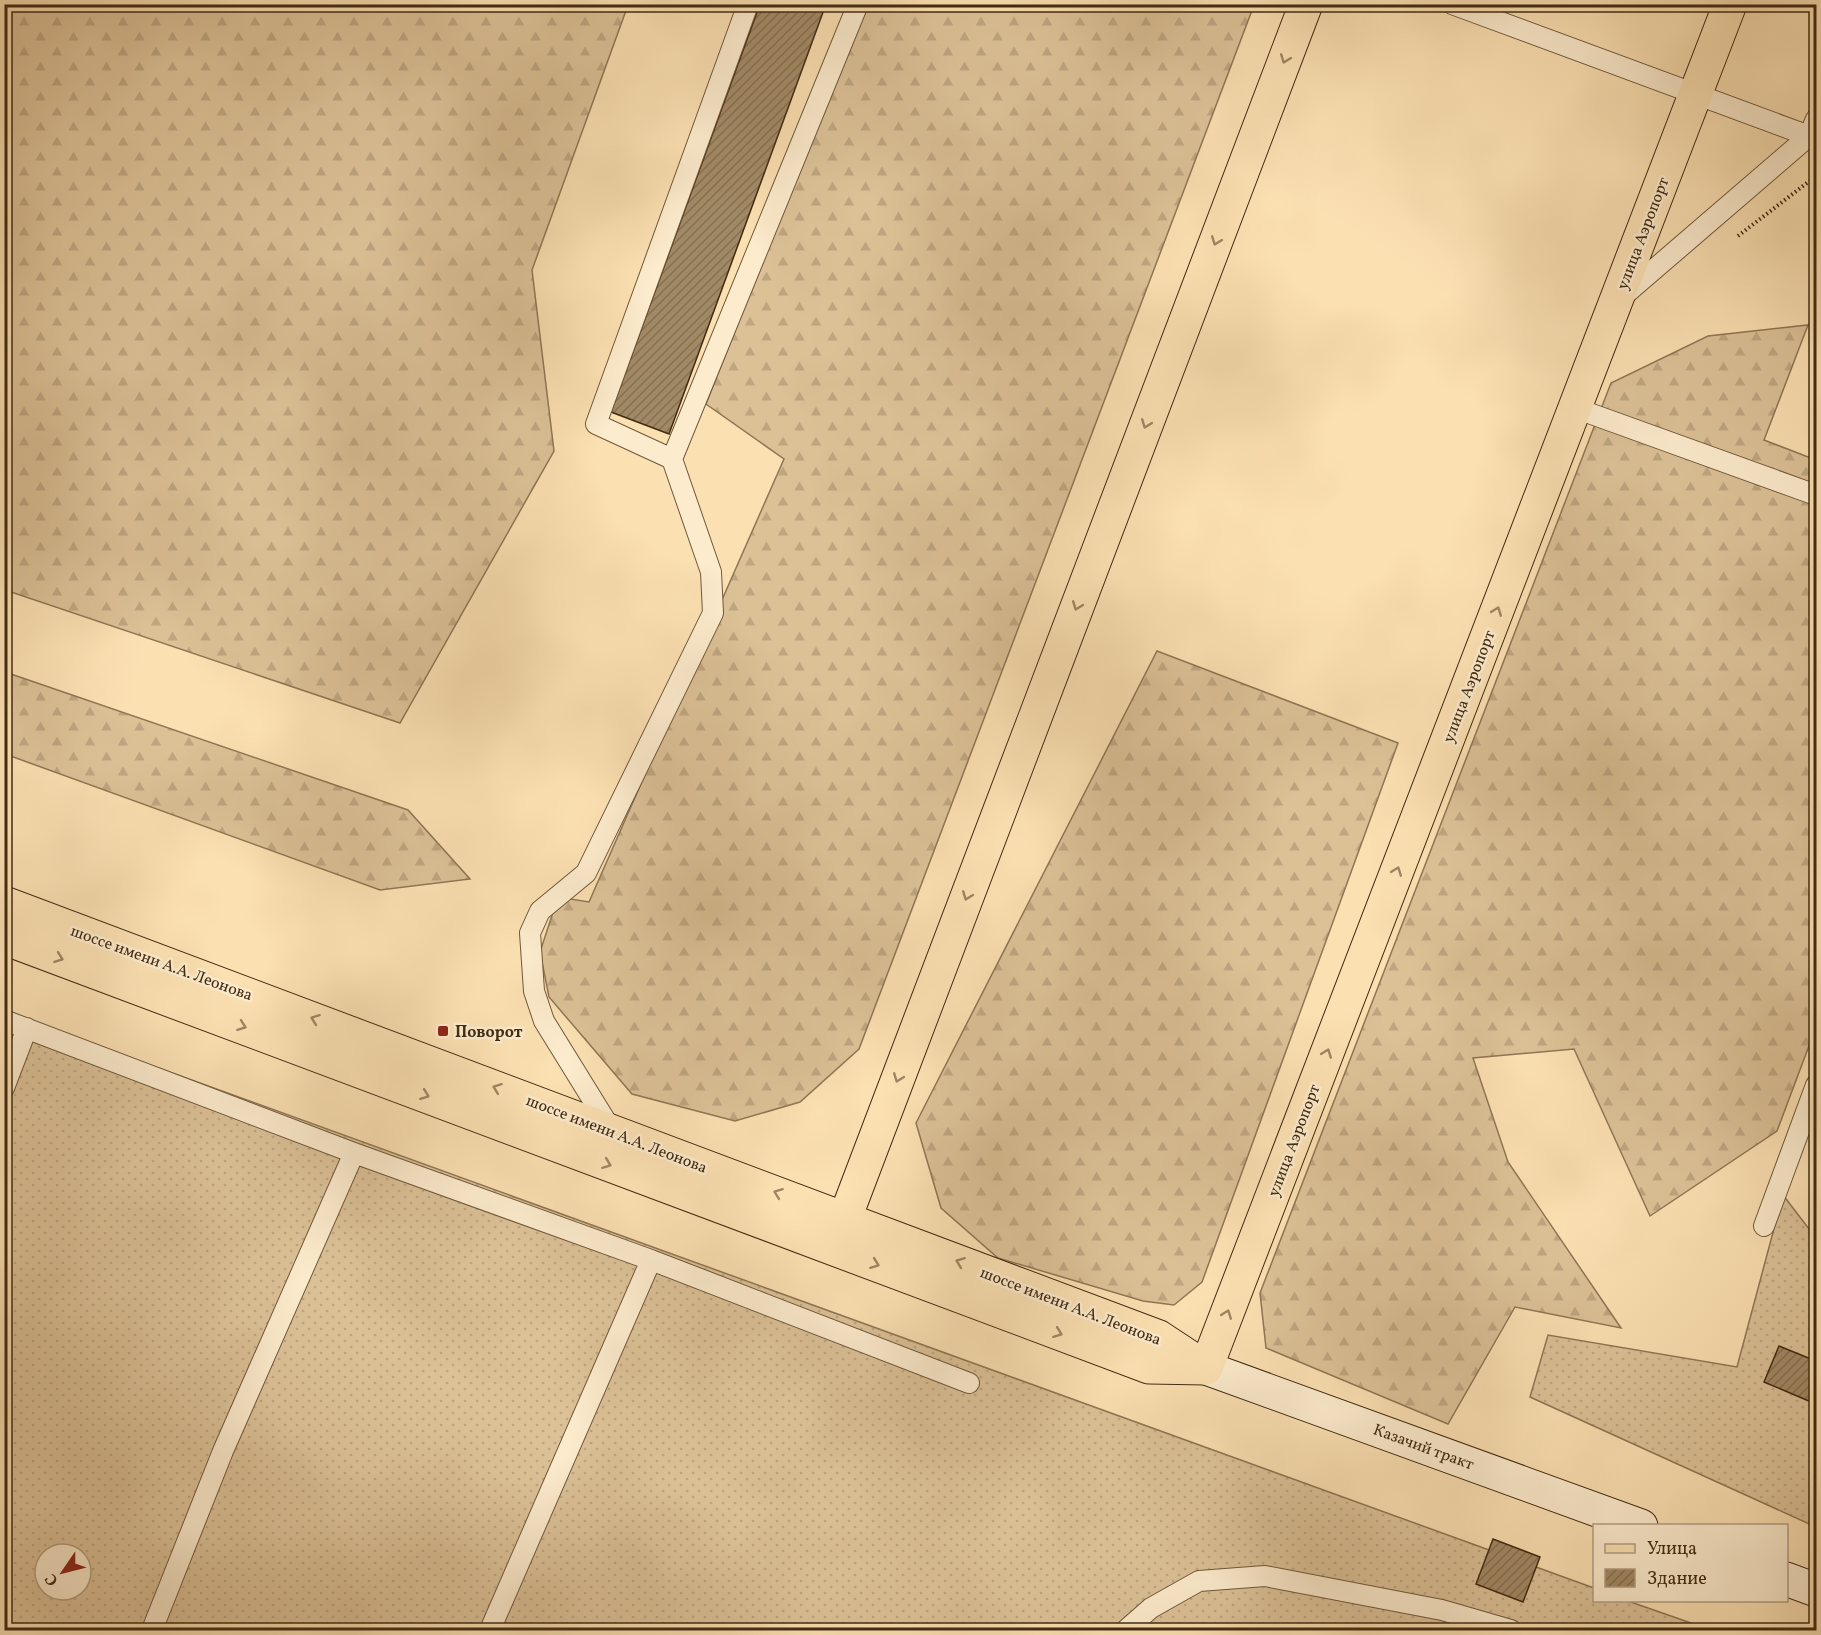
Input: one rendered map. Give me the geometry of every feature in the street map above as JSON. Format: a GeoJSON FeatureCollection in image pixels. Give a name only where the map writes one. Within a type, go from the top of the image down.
{"type":"FeatureCollection","features":[{"type":"Feature","properties":{"kind":"main road"},"geometry":{"type":"LineString","coordinates":[[844,1218],[1306,4]]}},
{"type":"Feature","properties":{"kind":"main road","name":"улица Аэропорт"},"geometry":{"type":"LineString","coordinates":[[1206,1368],[1730,4]]}},
{"type":"Feature","properties":{"kind":"main road","name":"шоссе имени А.А. Леонова"},"geometry":{"type":"LineString","coordinates":[[4,903],[1159,1337],[1206,1368]]}},
{"type":"Feature","properties":{"kind":"main road","name":"шоссе имени А.А. Леонова"},"geometry":{"type":"LineString","coordinates":[[4,938],[1149,1367],[1206,1368]]}},
{"type":"Feature","properties":{"kind":"main road","name":"Казачий тракт"},"geometry":{"type":"LineString","coordinates":[[1206,1368],[1635,1524]]}},
{"type":"Feature","properties":{"kind":"main road"},"geometry":{"type":"LineString","coordinates":[[1788,1580],[1816,1590]]}},
{"type":"Feature","properties":{"kind":"lane"},"geometry":{"type":"LineString","coordinates":[[672,459],[596,424],[748,4]]}},
{"type":"Feature","properties":{"kind":"lane"},"geometry":{"type":"LineString","coordinates":[[612,1131],[544,1021],[534,991],[530,933],[540,911],[586,873],[713,613],[711,572],[672,459],[858,4]]}},
{"type":"Feature","properties":{"kind":"lane"},"geometry":{"type":"LineString","coordinates":[[1452,4],[1696,93],[1813,128]]}},
{"type":"Feature","properties":{"kind":"lane"},"geometry":{"type":"LineString","coordinates":[[1615,303],[1813,128]]}},
{"type":"Feature","properties":{"kind":"lane"},"geometry":{"type":"LineString","coordinates":[[1575,408],[1816,495]]}},
{"type":"Feature","properties":{"kind":"lane"},"geometry":{"type":"LineString","coordinates":[[4,1020],[354,1153],[651,1260],[969,1383]]}},
{"type":"Feature","properties":{"kind":"lane"},"geometry":{"type":"LineString","coordinates":[[4,1088],[27,1028]]}},
{"type":"Feature","properties":{"kind":"lane"},"geometry":{"type":"LineString","coordinates":[[1764,1226],[1816,1085]]}},
{"type":"Feature","properties":{"kind":"lane"},"geometry":{"type":"LineString","coordinates":[[152,1630],[224,1451],[354,1153]]}},
{"type":"Feature","properties":{"kind":"lane"},"geometry":{"type":"LineString","coordinates":[[490,1630],[651,1260]]}},
{"type":"Feature","properties":{"kind":"lane"},"geometry":{"type":"LineString","coordinates":[[1126,1630],[1151,1608],[1199,1581],[1265,1576],[1442,1610],[1511,1630]]}},
{"type":"Feature","properties":{"kind":"path"},"geometry":{"type":"LineString","coordinates":[[1736,238],[1816,176]]}},
{"type":"Feature","properties":{"kind":"green space"},"geometry":{"type":"Polygon","coordinates":[[[5,4],[628,5],[532,270],[554,451],[400,723],[5,590],[5,4]]]}},
{"type":"Feature","properties":{"kind":"green space"},"geometry":{"type":"Polygon","coordinates":[[[864,5],[1254,5],[859,1049],[800,1102],[735,1121],[632,1094],[549,997],[540,952],[558,897],[589,902],[784,459],[706,404],[864,5]]]}},
{"type":"Feature","properties":{"kind":"green space"},"geometry":{"type":"Polygon","coordinates":[[[1808,325],[1764,440],[1816,460],[1816,1027],[1777,1131],[1650,1216],[1574,1049],[1473,1058],[1508,1162],[1621,1328],[1515,1307],[1448,1424],[1266,1348],[1260,1293],[1611,383],[1708,336],[1808,325]]]}},
{"type":"Feature","properties":{"kind":"green space"},"geometry":{"type":"Polygon","coordinates":[[[1157,651],[1398,743],[1202,1282],[1174,1305],[1143,1301],[998,1258],[941,1208],[916,1123],[1157,651]]]}},
{"type":"Feature","properties":{"kind":"green space"},"geometry":{"type":"Polygon","coordinates":[[[5,672],[408,810],[470,879],[380,890],[5,754],[5,672]]]}},
{"type":"Feature","properties":{"kind":"green space"},"geometry":{"type":"Polygon","coordinates":[[[4,1012],[1593,1588],[1593,1602],[1631,1602],[1711,1630],[5,1630],[4,1012]]]}},
{"type":"Feature","properties":{"kind":"green space"},"geometry":{"type":"Polygon","coordinates":[[[1783,1195],[1816,1238],[1816,1527],[1530,1397],[1548,1335],[1737,1367],[1783,1195]]]}},
{"type":"Feature","properties":{"kind":"building"},"geometry":{"type":"Polygon","coordinates":[[[760,4],[826,4],[669,434],[611,412],[760,4]]]}},
{"type":"Feature","properties":{"kind":"building"},"geometry":{"type":"Polygon","coordinates":[[[1779,1346],[1816,1361],[1816,1404],[1764,1382],[1779,1346]]]}},
{"type":"Feature","properties":{"kind":"building"},"geometry":{"type":"Polygon","coordinates":[[[1493,1539],[1540,1557],[1523,1602],[1476,1584],[1493,1539]]]}},
{"type":"Feature","properties":{"kind":"place","name":"Поворот"},"geometry":{"type":"Point","coordinates":[443,1031]}}]}
